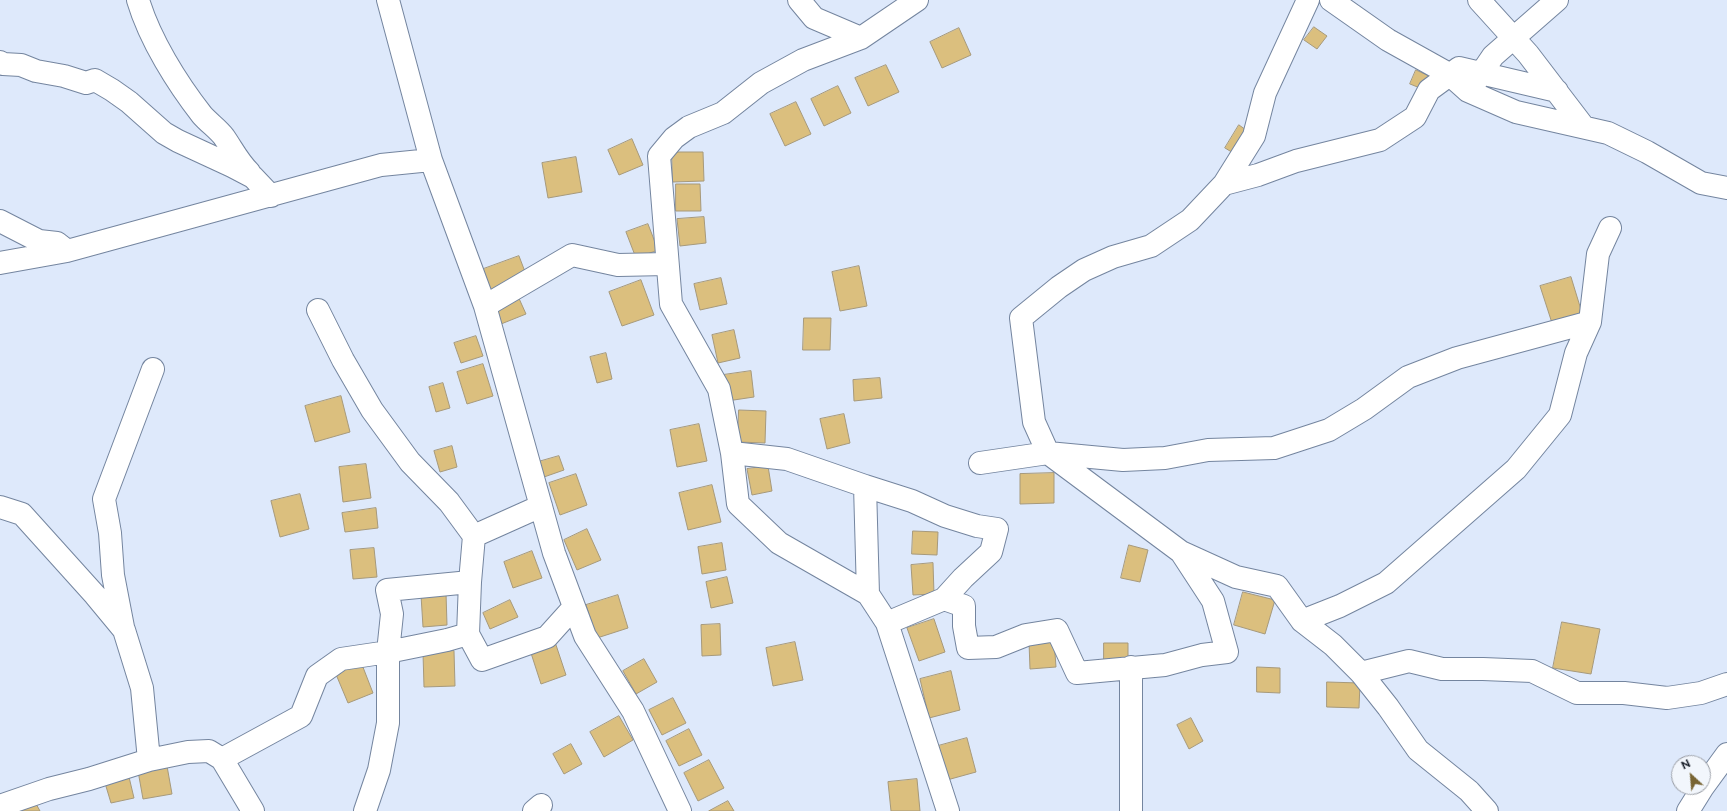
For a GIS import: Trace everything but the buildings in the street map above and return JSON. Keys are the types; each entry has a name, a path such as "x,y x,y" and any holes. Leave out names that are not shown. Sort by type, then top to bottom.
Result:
{"street":[{"path":"138,0 146,23 156,44 177,80 202,116 223,137 238,160 271,196"},
{"path":"388,0 431,160 485,306 554,553 586,636 633,711 680,811"},
{"path":"799,0 814,18 861,38"},
{"path":"917,0 861,38 803,60 761,83 723,113 689,127 674,138 659,156 671,304 719,389 732,454 738,504 779,543 868,594 887,623 948,811"},
{"path":"1308,0 1265,93 1254,136 1224,184 1190,220 1151,246 1113,257 1084,270 1059,287 1021,318 1034,422 1048,453 1181,552 1236,577 1278,586 1302,621 1333,645 1361,673 1388,707 1418,750 1469,791 1487,811"},
{"path":"1331,0 1388,40 1449,74 1468,92 1516,112 1583,126 1608,133 1647,152 1701,183 1727,188"},
{"path":"1479,0 1528,54 1583,126"},
{"path":"1468,92 1493,56 1557,0"},
{"path":"0,62 4,64 21,65 36,71 64,76 86,83 95,80 128,102 164,133 253,177 271,196"},
{"path":"1224,184 1258,175 1296,161 1380,140 1415,117 1429,90 1459,68 1557,91"},
{"path":"0,263 67,251 382,165 431,160"},
{"path":"0,221 39,241 57,243 67,251"},
{"path":"1302,621 1340,606 1386,583 1516,469 1560,414 1576,353 1590,322 1598,254 1610,228"},
{"path":"485,306 572,255 618,265 667,264"},
{"path":"318,310 343,360 372,410 410,462 449,502 474,536 468,634 482,660 547,637 574,606"},
{"path":"980,463 1048,453 1123,460 1165,458 1208,450 1274,448 1329,430 1364,409 1408,377 1457,358 1590,322"},
{"path":"149,760 142,688 124,630 113,574 110,533 104,499 153,369"},
{"path":"732,454 787,459 912,502 945,516 977,526 997,529 991,552 963,578 944,599 887,623"},
{"path":"865,486 868,594"},
{"path":"474,536 541,506"},
{"path":"0,507 22,514 95,595 124,630"},
{"path":"944,599 964,606 964,626 968,648 996,647 1026,635 1057,630 1077,673 1165,665 1202,655 1228,652 1213,601 1181,552"},
{"path":"366,811 379,770 388,723 388,652 392,614 387,590 470,582"},
{"path":"222,759 260,740 301,716 318,676 341,659 388,652 447,640 468,634"},
{"path":"1361,673 1409,661 1442,669 1532,671 1577,693 1624,693 1667,698 1701,693 1727,684"},
{"path":"1131,667 1131,811"},
{"path":"0,806 49,789 89,779 149,760 188,752 209,751 222,759 253,811"},
{"path":"1711,776 1727,754"},
{"path":"1688,811 1698,795"}]}
